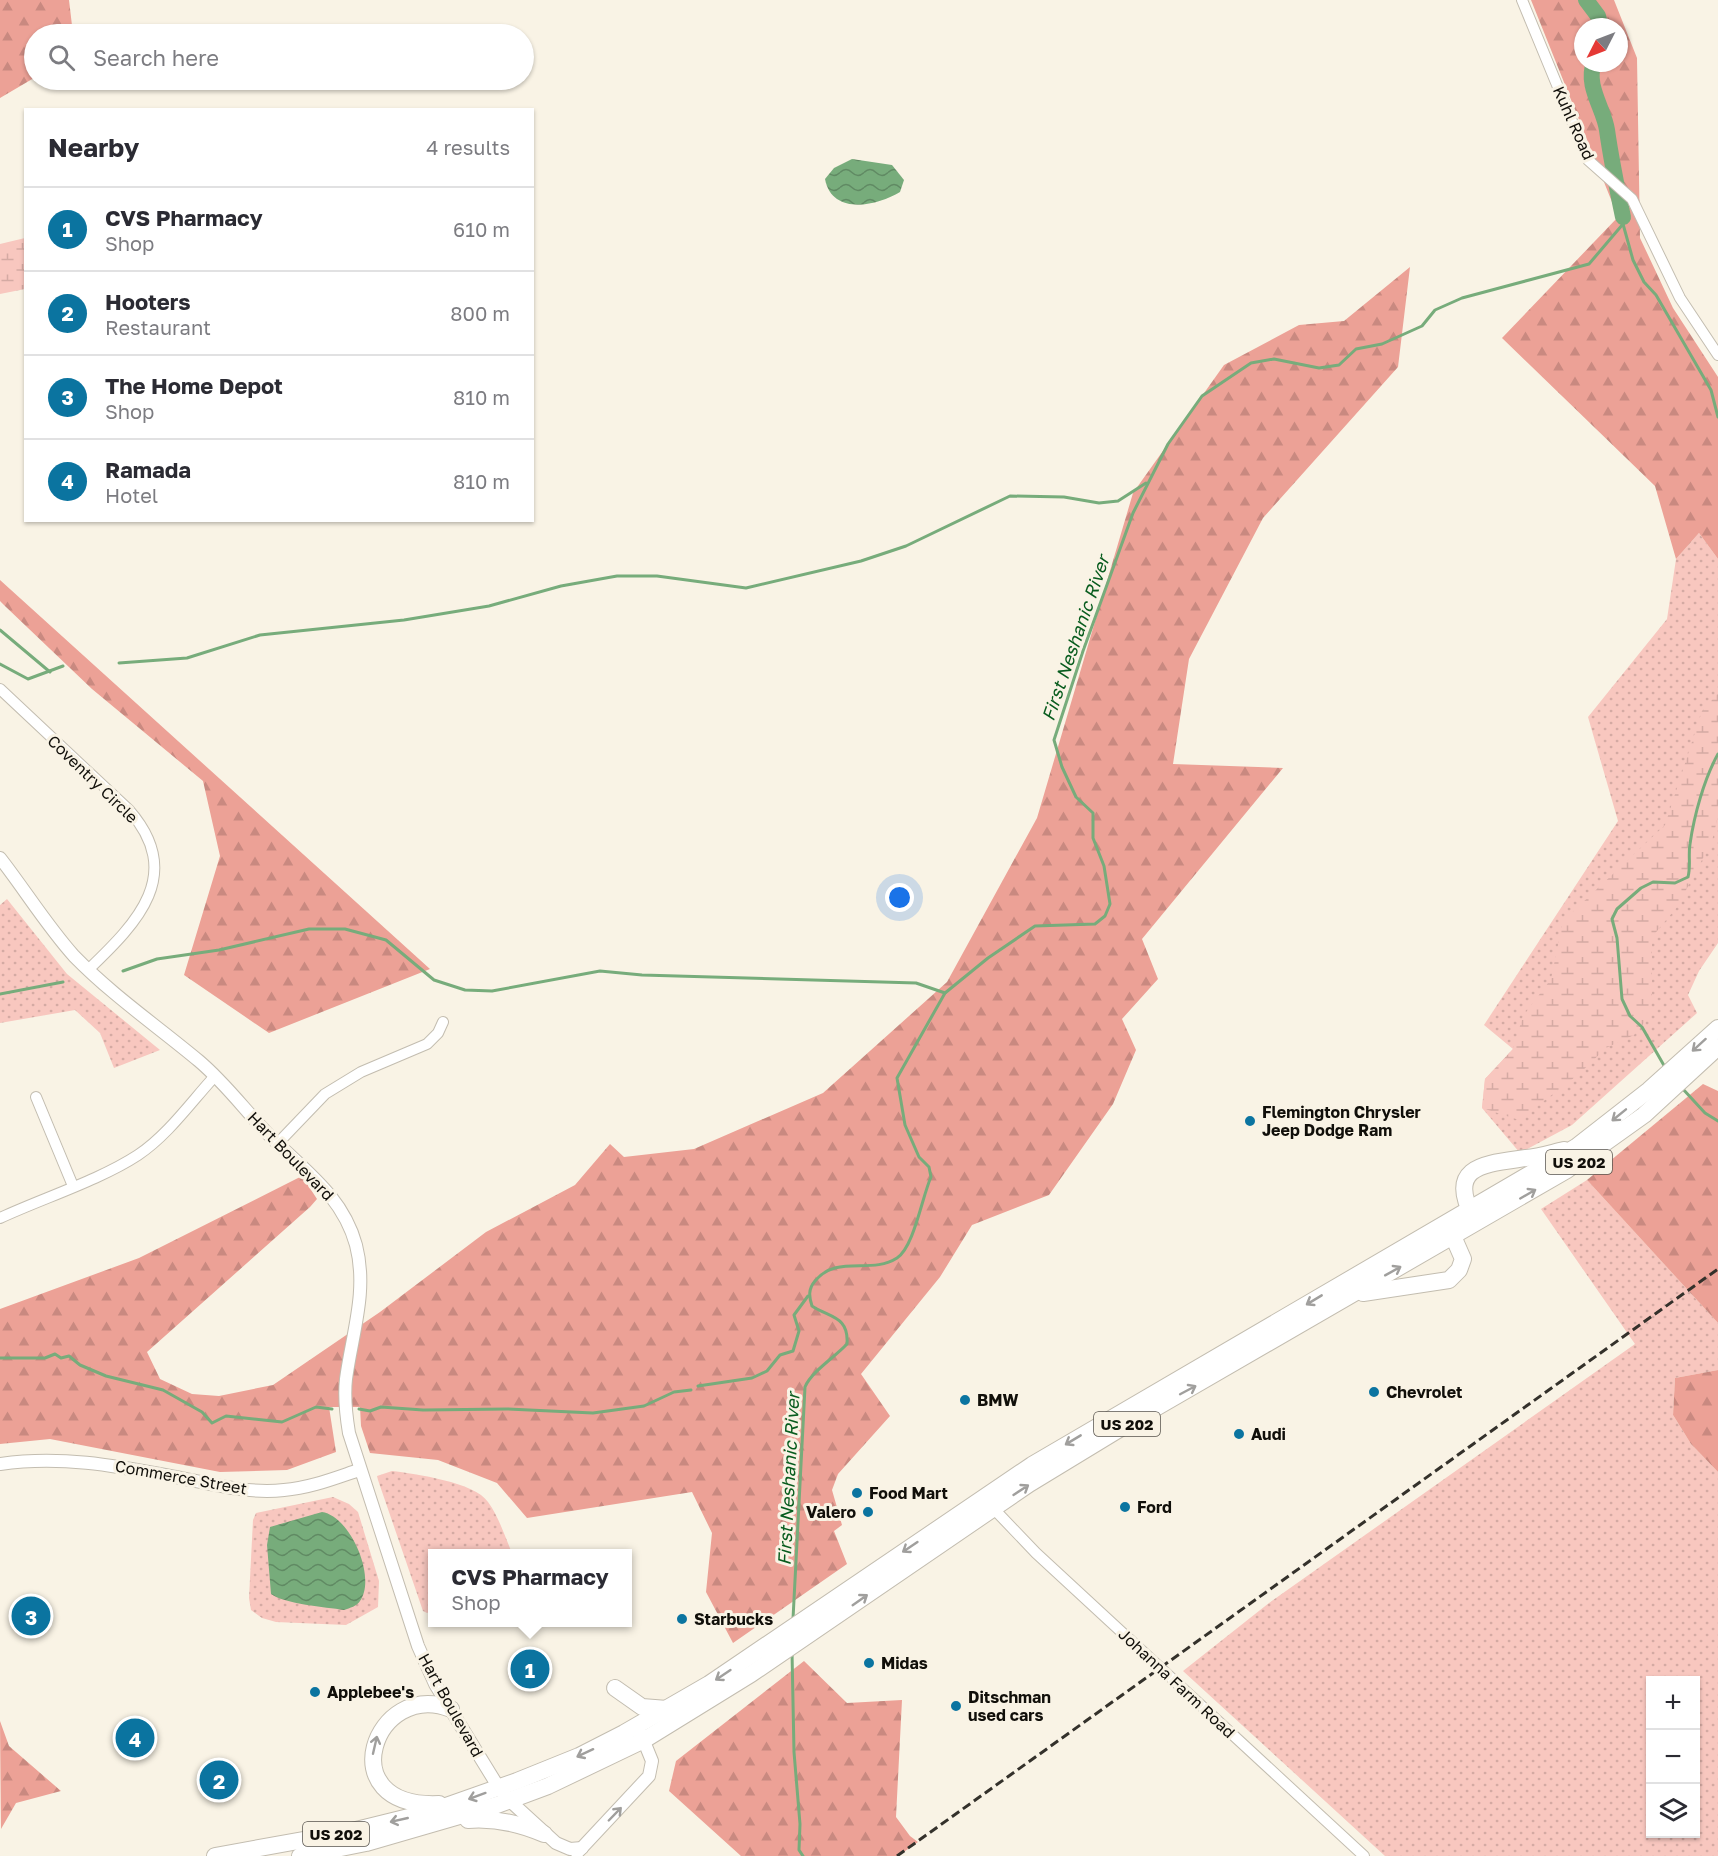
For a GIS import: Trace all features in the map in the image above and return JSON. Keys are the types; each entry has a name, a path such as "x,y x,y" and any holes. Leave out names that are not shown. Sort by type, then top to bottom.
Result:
{"highway":[{"name":"US 202","path":"809,1625 1032,1465 1473,1217 1593,1153 1684,1068 1718,1028"},
{"name":"US 202","path":"1684,1068 1718,1047"},
{"name":"US 202","path":"1473,1217 1668,1083"},
{"path":"1473,1217 1463,1193 1464,1181 1475,1167 1485,1163 1531,1158 1576,1147"},
{"name":"US 202","path":"215,1856 348,1832 455,1803 557,1782 641,1733 1126,1425 1353,1294 1451,1230"},
{"path":"1353,1294 1449,1280 1459,1270 1463,1261 1462,1253 1451,1230"},
{"name":"US 202","path":"641,1733 668,1709 773,1649"},
{"path":"615,1688 642,1707 668,1709"},
{"path":"451,1710 429,1703 414,1706 394,1717 377,1736 373,1757 381,1786 394,1797 423,1805 455,1803"},
{"name":"US 202","path":"300,1856 366,1843 446,1822 505,1794"},
{"path":"446,1822 486,1819 521,1824 550,1838"}],"street":[{"name":"Kuhl Road","path":"1521,0 1581,148 1595,169 1625,192 1638,210 1680,298 1718,355"},
{"name":"Coventry Circle","path":"0,690 129,810 140,823 152,849 155,874 148,901 123,935 89,969"},
{"name":"Hart Boulevard","path":"0,858 68,949 215,1076 278,1143 322,1184 337,1203 349,1224 356,1246 361,1294 345,1398 349,1433 359,1470 424,1664 505,1794 550,1838"},
{"path":"278,1143 325,1094 361,1072 427,1044 438,1033 443,1022"},
{"path":"0,1218 139,1155 161,1135 215,1076"},
{"path":"36,1097 73,1186"},
{"name":"Commerce Street","path":"0,1464 53,1459 88,1462 265,1491 299,1488 359,1470"},
{"name":"Johanna Farm Road","path":"993,1508 1036,1553 1364,1856"},
{"path":"550,1838 578,1852 649,1776 652,1761 641,1733"},
{"path":"550,1838 560,1856"}],"green space":[{"path":"0,0 69,0 72,24 24,24 24,84 0,98"},
{"path":"1531,0 1614,0 1621,18 1574,18 1574,72 1628,72 1628,35 1637,58 1640,238 1673,308 1718,377 1718,559 1699,533 1676,559 1655,486 1502,338 1618,217"},
{"path":"24,238 24,289 0,294 0,244"},
{"path":"1410,267 1398,367 1263,518 1189,659 1173,764 1283,768 1142,939 1158,979 1122,1019 1136,1050 1113,1104 1049,1195 972,1225 940,1277 861,1374 890,1416 838,1474 832,1490 842,1525 834,1531 847,1564 733,1643 706,1592 712,1533 692,1492 527,1518 497,1483 438,1460 370,1453 361,1426 360,1407 329,1407 336,1452 287,1470 220,1472 50,1439 0,1444 0,1309 139,1258 302,1176 317,1199 310,1207 147,1352 160,1379 192,1394 219,1396 273,1385 380,1312 486,1232 575,1185 610,1144 624,1157 694,1149 823,1093 947,982 1037,818 1133,493 1224,365 1299,325 1344,321"},
{"path":"1699,533 1718,559 1718,943 1699,971 1688,995 1697,1013 1572,1125 1520,1153 1482,1108 1485,1079 1513,1049 1484,1025 1618,821 1588,717 1667,619 1676,559"},
{"path":"0,580 430,969 269,1033 184,975 220,856 203,781 92,689 6,607 0,601"},
{"path":"1718,693 1718,816 1712,841 1677,907 1652,937 1652,996 1649,1017 1634,1035 1606,1048 1579,1074 1519,1120 1482,1108 1485,1079 1513,1049 1523,1016 1551,979 1563,921 1665,825 1702,711"},
{"path":"7,899 67,974 160,1050 114,1068 100,1033 75,1010 0,1023 0,905"},
{"path":"1703,1084 1718,1091 1718,1323 1587,1180"},
{"path":"1587,1180 1718,1323 1718,1370 1675,1378 1673,1415 1691,1444 1718,1472 1718,1856 1385,1856 1183,1671 1269,1603 1635,1344 1541,1209"},
{"path":"1718,1370 1718,1472 1691,1444 1673,1415 1675,1378"},
{"path":"392,1471 415,1474 471,1489 488,1502 502,1527 510,1549 428,1549 428,1613 423,1611 377,1476"},
{"path":"333,1497 349,1504 358,1512 379,1581 378,1607 346,1625 276,1622 262,1618 251,1610 249,1598 253,1520 256,1513"},
{"path":"804,1661 847,1703 902,1700 896,1817 910,1836 918,1842 898,1856 741,1856 669,1791 676,1761"},
{"path":"0,1721 9,1746 61,1791 16,1803 1,1829"}],"water":[{"path":"852,159 892,165 904,180 900,192 868,204 856,205 836,199 829,191 825,179 834,168"},
{"path":"322,1512 342,1524 358,1549 363,1563 364,1590 359,1603 344,1610 295,1603 271,1594 267,1545 270,1527"}],"waterway":[{"path":"1586,0 1599,18"},
{"path":"1592,72 1593,88 1605,122 1623,217"},
{"name":"First Neshanic River","path":"793,1619 805,1387 818,1370 847,1344 847,1335 842,1323 812,1306 810,1290 815,1281 833,1268 876,1265 897,1258 903,1252 913,1233 931,1177 929,1167 919,1157 905,1125 897,1078 945,993 988,958 1035,926 1095,924 1105,916 1110,904 1104,866 1093,838 1093,813 1076,797 1062,767 1054,740 1083,651 1133,513 1168,444 1202,396 1251,363 1274,359 1319,368 1339,365 1356,349 1382,344 1422,326 1435,310 1462,298 1589,264 1623,224 1623,217"},
{"path":"1623,224 1633,260 1644,282 1656,295 1711,390 1718,417"},
{"path":"119,663 187,658 260,635 404,620 489,606 561,586 617,576 657,576 746,588 861,561 906,546 1010,496 1064,497 1099,503 1118,501 1146,483"},
{"path":"0,630 50,672"},
{"path":"0,664 28,679 63,666"},
{"path":"1666,1069 1642,1027 1630,1016 1622,999 1617,938 1612,919 1617,909 1641,888 1653,882 1675,883 1688,877 1690,844 1697,810 1708,775 1718,754"},
{"path":"123,971 157,959 219,950 309,929 345,929 386,940 434,980 465,990 492,991 600,971 642,975 916,983 945,993"},
{"path":"0,994 63,982"},
{"path":"1682,1088 1705,1113 1718,1121"},
{"path":"698,1386 752,1378 767,1371 780,1355 793,1351 799,1331 794,1315 808,1296"},
{"path":"0,1358 45,1358 55,1354 61,1358 69,1356 80,1365 106,1376 163,1390 202,1412 212,1423 226,1416 282,1422 316,1407 332,1409"},
{"path":"359,1409 370,1411 381,1407 423,1410 508,1409 593,1413 644,1406 674,1392 691,1390"},
{"name":"First Neshanic River","path":"792,1652 794,1752 800,1824 799,1850 803,1856"}],"railway":[{"path":"897,1856 1718,1269"}],"place":[{"name":"Flemington Chrysler Jeep Dodge Ram","path":"1250,1121"},
{"name":"Chevrolet","path":"1374,1392"},
{"name":"BMW","path":"965,1400"},
{"name":"Audi","path":"1239,1434"},
{"name":"Food Mart","path":"857,1493"},
{"name":"Ford","path":"1125,1507"},
{"name":"Valero","path":"868,1512"},
{"name":"The Home Depot","path":"31,1616"},
{"name":"Starbucks","path":"682,1619"},
{"name":"Midas","path":"869,1663"},
{"name":"CVS Pharmacy","path":"530,1669"},
{"name":"Applebee's","path":"315,1692"},
{"name":"Ditschman used cars","path":"956,1706"},
{"name":"Ramada","path":"135,1738"},
{"name":"Hooters","path":"219,1780"}]}
